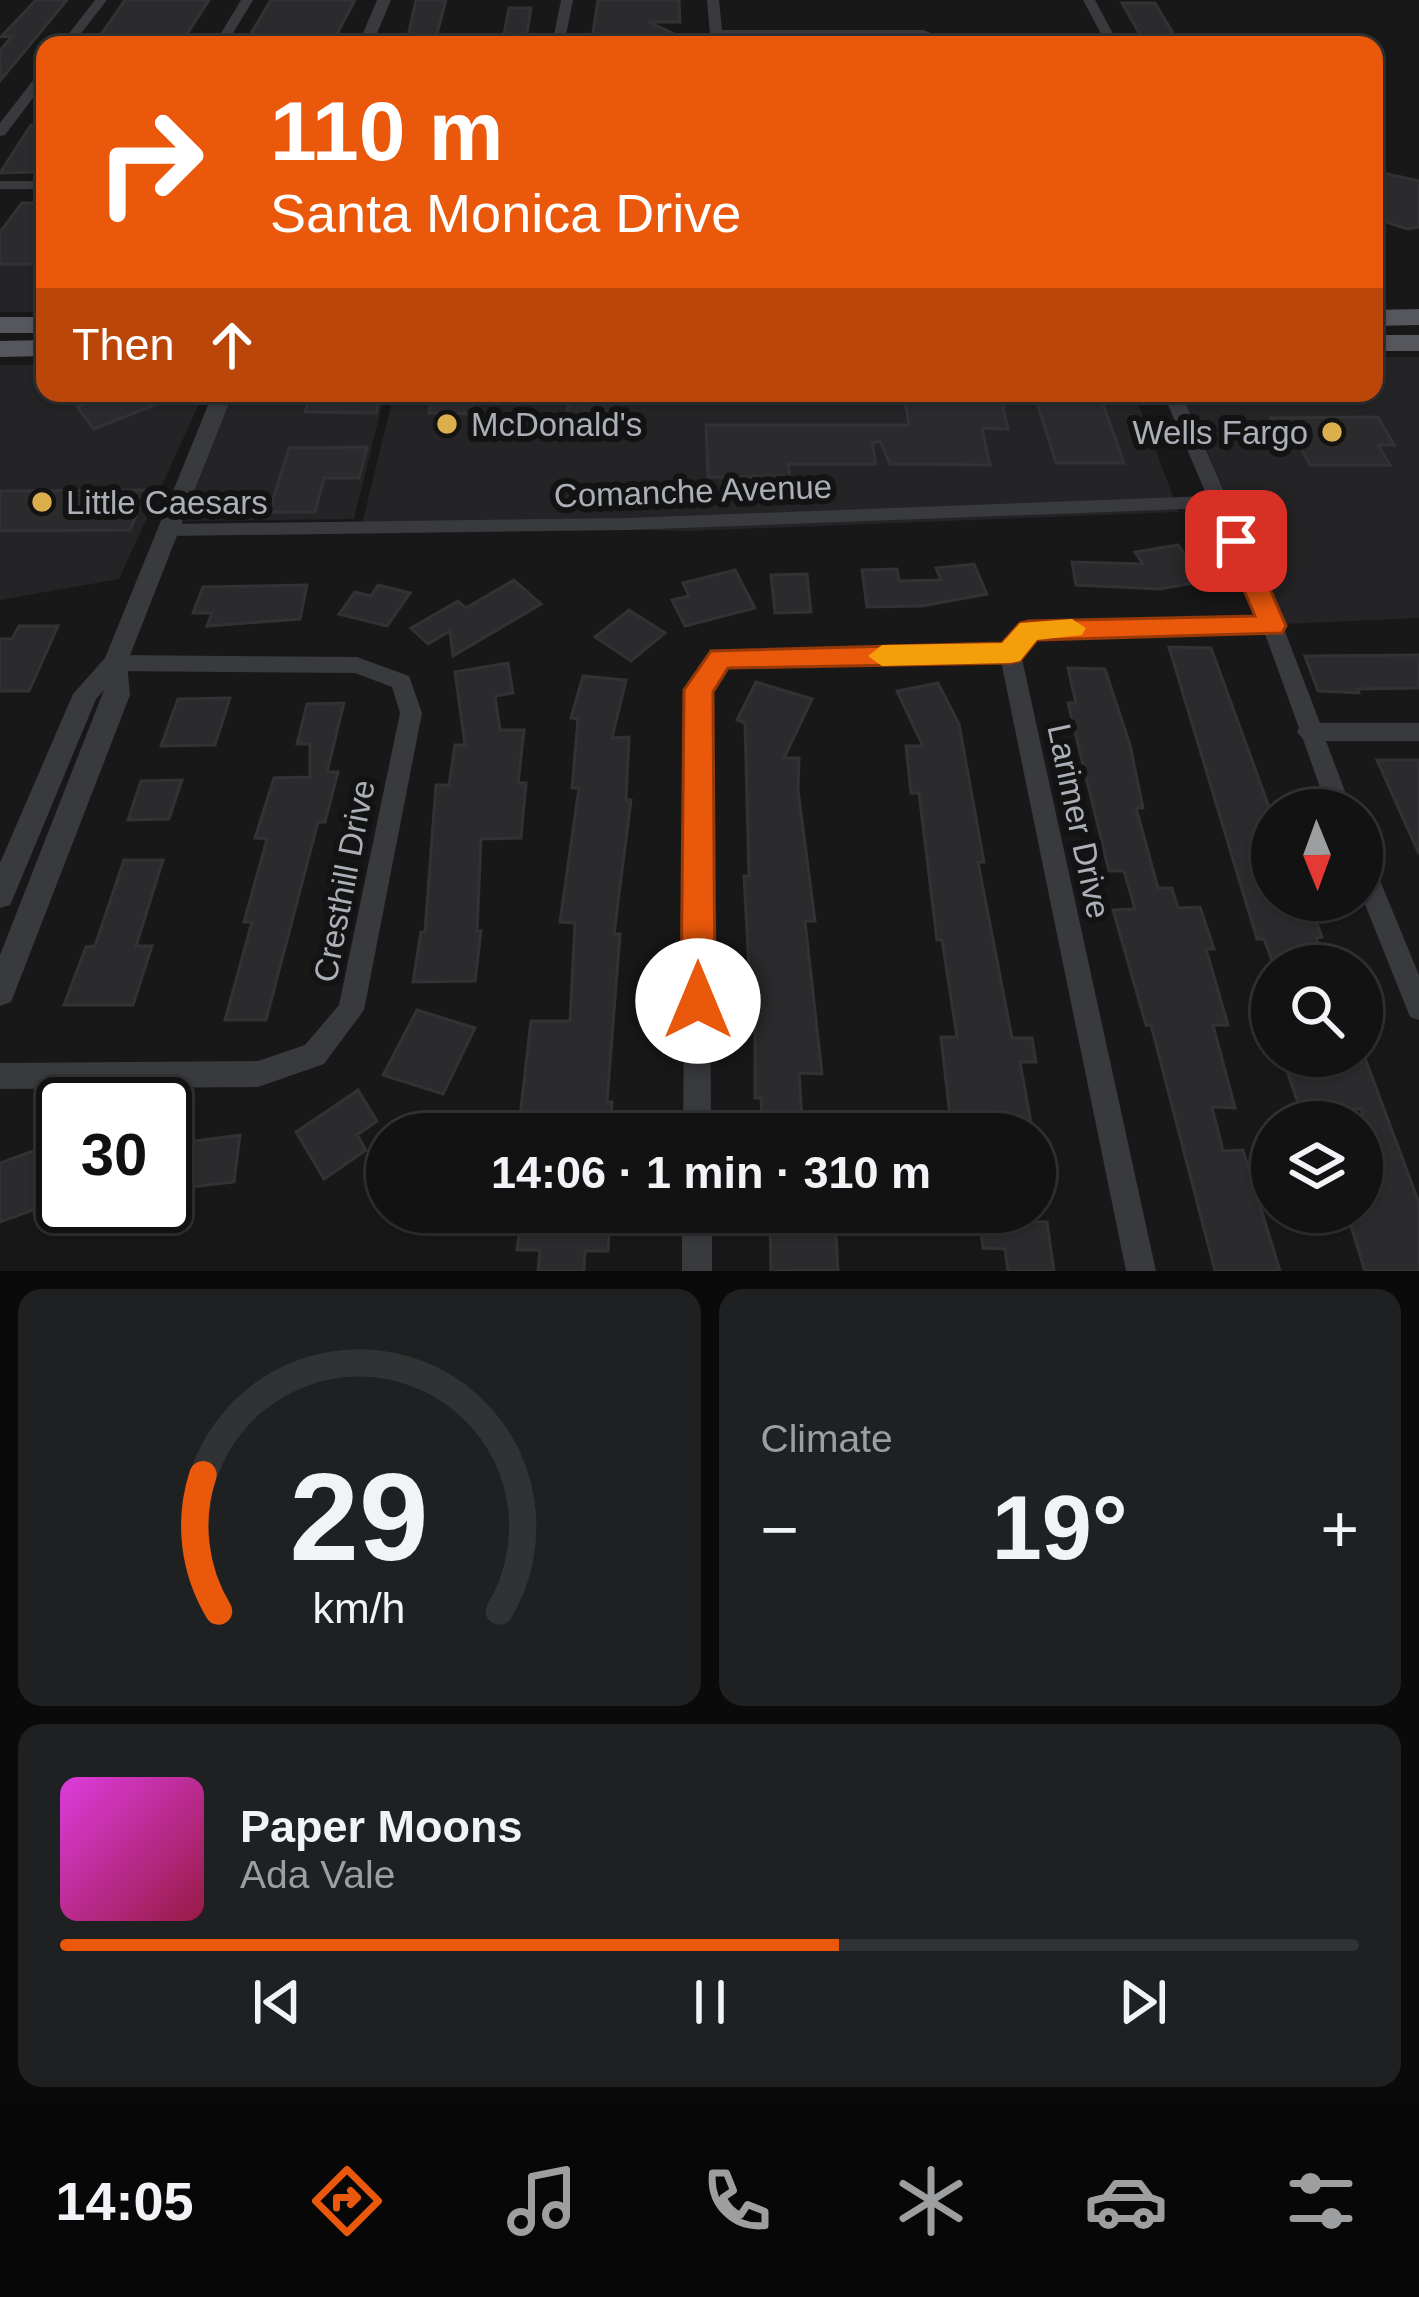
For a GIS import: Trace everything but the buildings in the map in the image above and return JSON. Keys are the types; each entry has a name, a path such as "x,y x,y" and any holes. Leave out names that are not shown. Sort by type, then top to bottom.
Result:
{"main road":[{"path":"1383,318 1419,317"},
{"path":"0,325 36,325"},
{"path":"1383,343 1419,343"},
{"path":"0,349 36,348"}],"street":[{"path":"73,36 101,0"},
{"path":"225,36 247,0"},
{"path":"369,36 384,0"},
{"path":"560,36 567,0"},
{"path":"713,0 716,34 929,36"},
{"path":"1089,0 1108,36"},
{"path":"0,132 36,85"},
{"path":"0,184 36,185"},
{"path":"0,896 86,694 115,663 220,402"},
{"path":"1176,402 1273,626 1331,789"},
{"name":"Comanche Avenue","path":"170,530 628,524 1219,502"},
{"path":"698,1113 698,690 721,658 1010,653 1029,630 1273,626"},
{"name":"Larimer Drive","path":"1010,653 1141,1271"},
{"path":"0,992 117,694 115,663"},
{"name":"Cresthill Drive","path":"0,1076 258,1074 314,1055 352,1010 411,713 401,682 358,665 115,663"},
{"path":"1308,732 1419,732"},
{"path":"1383,918 1419,1008"},
{"path":"697,1233 697,1271"}],"shaded area":[{"path":"0,235 36,235 36,312 0,312"},
{"path":"1383,357 1419,357 1419,618 1284,624 1185,402 1383,402"},
{"path":"0,365 36,365 36,402 200,402 119,579 0,600"},
{"path":"229,402 383,402 354,519 184,521"},
{"path":"392,402 1137,402 1179,512 690,531 362,524"}],"slow traffic":[{"path":"882,656 1010,653 1029,630 1072,628"}],"place":[{"name":"McDonald's","path":"447,424"},
{"name":"Wells Fargo","path":"1332,432"},
{"name":"Little Caesars","path":"42,502"}],"route":[{"path":"698,1001 698,690 721,658 1010,653 1029,630 1273,626 1236,541"}]}
